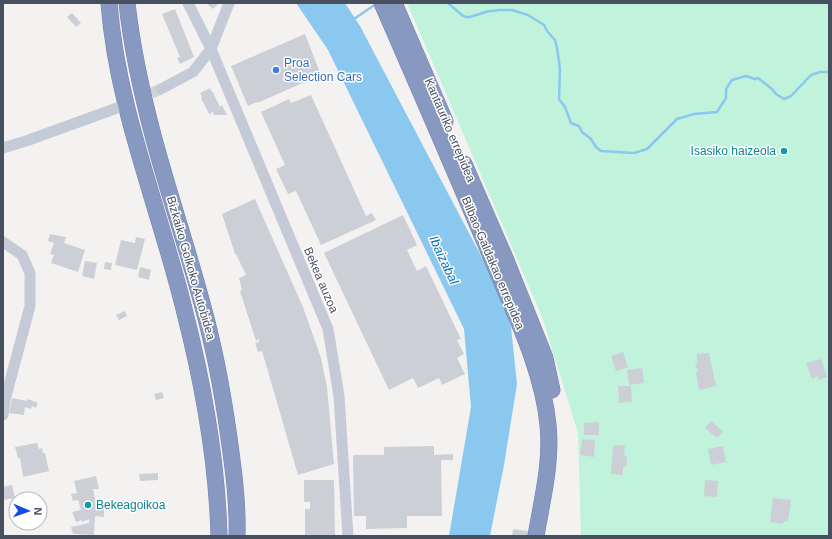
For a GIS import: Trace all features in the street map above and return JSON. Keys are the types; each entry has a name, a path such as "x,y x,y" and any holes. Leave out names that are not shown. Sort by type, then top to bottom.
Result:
{"highway":[{"name":"Bizkaiko Golkoko Autobidea","path":"109,3 121,80 135,139 184,308 204,400 215,472 218,536"},
{"name":"Bizkaiko Golkoko Autobidea","path":"127,3 132,42 143,96 154,140 204,307 222,392 234,469 239,536"},
{"name":"Bilbao-Galdakao errepidea","path":"382,3 458,177 520,326 538,376 548,425 548,459 536,536"},
{"name":"Kantauriko errepidea","path":"394,3 501,250 545,358 556,408 558,442 552,501 546,536"}],"street":[{"name":"Bekea auzoa","path":"188,3 211,49 328,329 339,396 348,536"},
{"path":"161,89 193,72 211,49 229,3"},
{"path":"3,148 117,108"},
{"path":"3,242 22,255 30,273 30,306 5,400 3,415"}],"green space":[{"path":"407,3 829,3 829,536 581,536 578,433 542,317"}],"water":[{"name":"Ibaizabal","path":"296,3 345,3 360,26 500,292 511,327 517,384 504,465 490,536 449,536 471,407 464,329 328,50"}],"building":[{"path":"206,3 219,3 213,9"},
{"path":"175,9 194,57 180,64 177,58 180,57 162,14"},
{"path":"72,13 81,23 76,27 67,17"},
{"name":"Proa Selection Cars","path":"305,34 321,75 248,106 231,66"},
{"path":"210,88 220,107 222,105 227,115 214,115 213,112 209,114 200,93"},
{"path":"311,95 366,216 372,213 376,220 321,245 296,191 288,194 276,169 285,165 261,112 289,99 291,103"},
{"path":"255,199 303,307 321,358 327,387 334,464 298,475 262,351 258,352 255,343 259,342 259,339 256,341 240,291 242,290 239,278 246,275 235,254 222,214"},
{"path":"403,215 417,245 407,250 417,271 426,266 461,339 457,340 464,354 457,358 465,374 442,385 439,378 418,388 413,378 389,390 324,253"},
{"path":"50,234 66,237 64,243 85,250 78,272 51,263 54,255 50,254 54,243 48,241"},
{"path":"136,237 145,239 137,270 115,265 121,240 135,243"},
{"path":"85,261 97,263 94,279 82,276"},
{"path":"105,262 112,263 111,270 104,269"},
{"path":"140,267 151,270 149,280 138,277"},
{"path":"125,311 127,316 119,320 116,315"},
{"path":"623,352 628,367 616,371 611,356"},
{"path":"709,353 716,386 699,390 696,372 698,371 695,364 697,363 697,354"},
{"path":"821,359 827,377 819,380 818,376 812,379 806,363"},
{"path":"642,368 644,383 629,385 627,370"},
{"path":"618,386 631,386 632,402 619,403"},
{"path":"162,392 164,398 156,400 154,394"},
{"path":"12,398 27,401 28,399 38,403 36,408 32,406 31,409 25,407 24,415 9,413"},
{"path":"711,421 723,431 717,438 705,428"},
{"path":"599,422 599,435 584,435 584,423"},
{"path":"582,439 595,440 594,457 580,455"},
{"path":"37,443 39,449 42,448 43,453 45,453 49,471 23,477 20,458 18,458 15,447"},
{"path":"613,445 625,446 624,455 627,456 626,467 623,467 623,475 611,474"},
{"path":"434,446 434,455 453,454 453,460 441,460 442,516 407,516 407,528 366,529 366,516 354,516 353,455 384,455 384,447"},
{"path":"723,446 726,462 711,465 708,449"},
{"path":"158,473 158,480 140,481 139,474"},
{"name":"Bekeagoikoa","path":"96,476 99,489 93,489 97,509 104,509 104,517 95,516 94,535 73,534 71,527 89,523 89,519 82,522 82,520 76,522 72,512 81,510 78,500 73,501 71,494 77,493 74,481"},
{"path":"304,480 334,480 335,536 305,536 305,509 310,509 310,502 304,502"},
{"path":"705,480 718,481 717,497 704,496"},
{"path":"12,485 13,491 8,491 8,499 4,500 3,487"},
{"path":"773,498 791,500 788,522 784,521 783,524 770,522"},
{"path":"513,529 528,531 528,536 512,536"}],"waterway":[{"path":"448,3 463,16 467,17 489,11 512,10 528,15 544,25 555,40 557,48 560,69 559,99 565,107 571,123 579,126 582,132 591,139 596,147 601,151 634,153 647,149 677,119 694,114 717,112 726,98 726,89 732,80 746,76 755,79 758,78 784,99 791,96 811,75 820,72 829,72"},
{"path":"354,19 373,6"}],"tunnel":[{"path":"121,106 161,89"}],"place":[{"name":"Proa Selection Cars","path":"276,70"},
{"name":"Isasiko haizeola","path":"784,151"},
{"name":"Bekeagoikoa","path":"88,505"}]}
